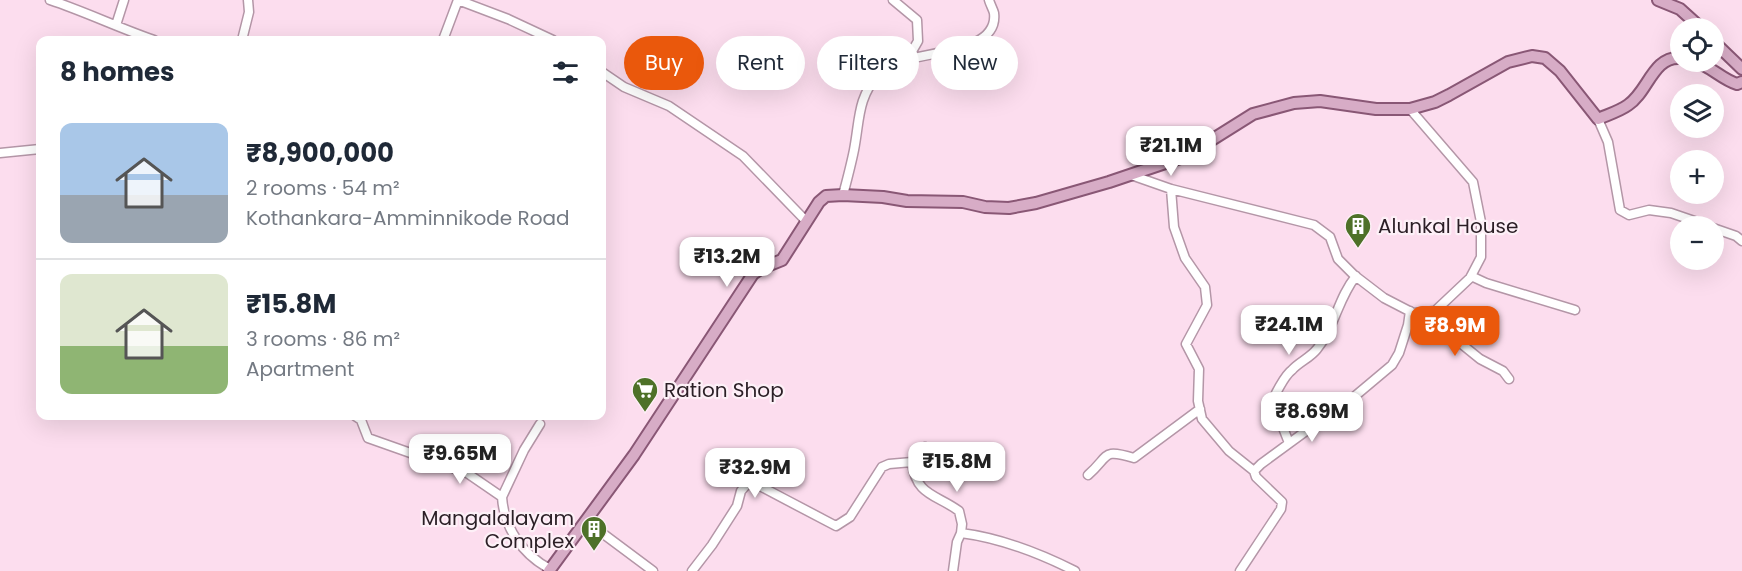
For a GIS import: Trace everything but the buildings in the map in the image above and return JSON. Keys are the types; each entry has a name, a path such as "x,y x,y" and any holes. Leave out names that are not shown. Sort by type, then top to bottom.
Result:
{"main road":[{"path":"1658,0 1680,9 1690,18"},
{"path":"1724,52 1742,69"},
{"path":"549,570 634,455 753,274 782,260 819,202 826,196 963,202 985,207 1009,208 1036,203 1186,156 1253,114 1294,103 1331,101 1376,110 1410,109 1442,98 1508,62 1532,56 1545,58 1560,71 1598,119 1628,106 1663,62 1670,58"},
{"path":"1716,72 1731,82 1737,84 1742,82"}],"street":[{"path":"50,0 142,36"},
{"path":"116,25 124,0"},
{"path":"243,36 249,12 248,0"},
{"path":"444,36 458,0 544,36"},
{"path":"893,0 917,20 918,36"},
{"path":"919,57 963,47 979,40 990,30 994,14 989,0"},
{"path":"606,75 624,87 669,106 743,156 807,222"},
{"path":"843,195 854,149 858,116 863,98 868,90"},
{"path":"1131,175 1170,189 1314,225 1330,237 1338,259 1384,298 1413,313 1435,311 1471,276 1481,257 1481,222 1473,182 1410,109"},
{"path":"1598,119 1608,142 1620,210 1629,215 1649,210 1680,216"},
{"path":"0,153 36,149"},
{"path":"1170,189 1174,228 1185,258 1205,287 1207,305 1186,344 1199,369 1198,401 1202,419 1223,444 1254,471 1256,477 1282,502 1281,509 1240,571"},
{"path":"1724,232 1742,241"},
{"path":"1289,443 1280,420 1271,406 1273,399 1290,370 1316,351 1326,337 1335,320 1346,288 1356,276"},
{"path":"1471,276 1486,283 1575,310"},
{"path":"1254,471 1289,443 1336,412 1392,365 1399,353 1410,311"},
{"path":"1422,312 1463,347 1503,371 1509,379"},
{"path":"1088,475 1106,454 1115,453 1134,458 1200,409"},
{"path":"361,420 368,438 467,473 502,497"},
{"path":"540,424 524,450 502,497 503,511 519,543 534,561 549,570"},
{"path":"435,442 435,462"},
{"path":"692,571 737,506 741,491 748,483 836,526 849,517 882,467 889,464 912,462 925,447"},
{"path":"912,462 913,476 920,487 959,511 962,524 953,571"},
{"path":"586,521 653,571"},
{"path":"961,533 996,539 1050,558 1075,571"}],"place":[{"name":"Alunkal House","path":"1358,249"},
{"name":"Ration Shop","path":"645,413"},
{"name":"Mangalalayam Complex","path":"594,552"}]}
